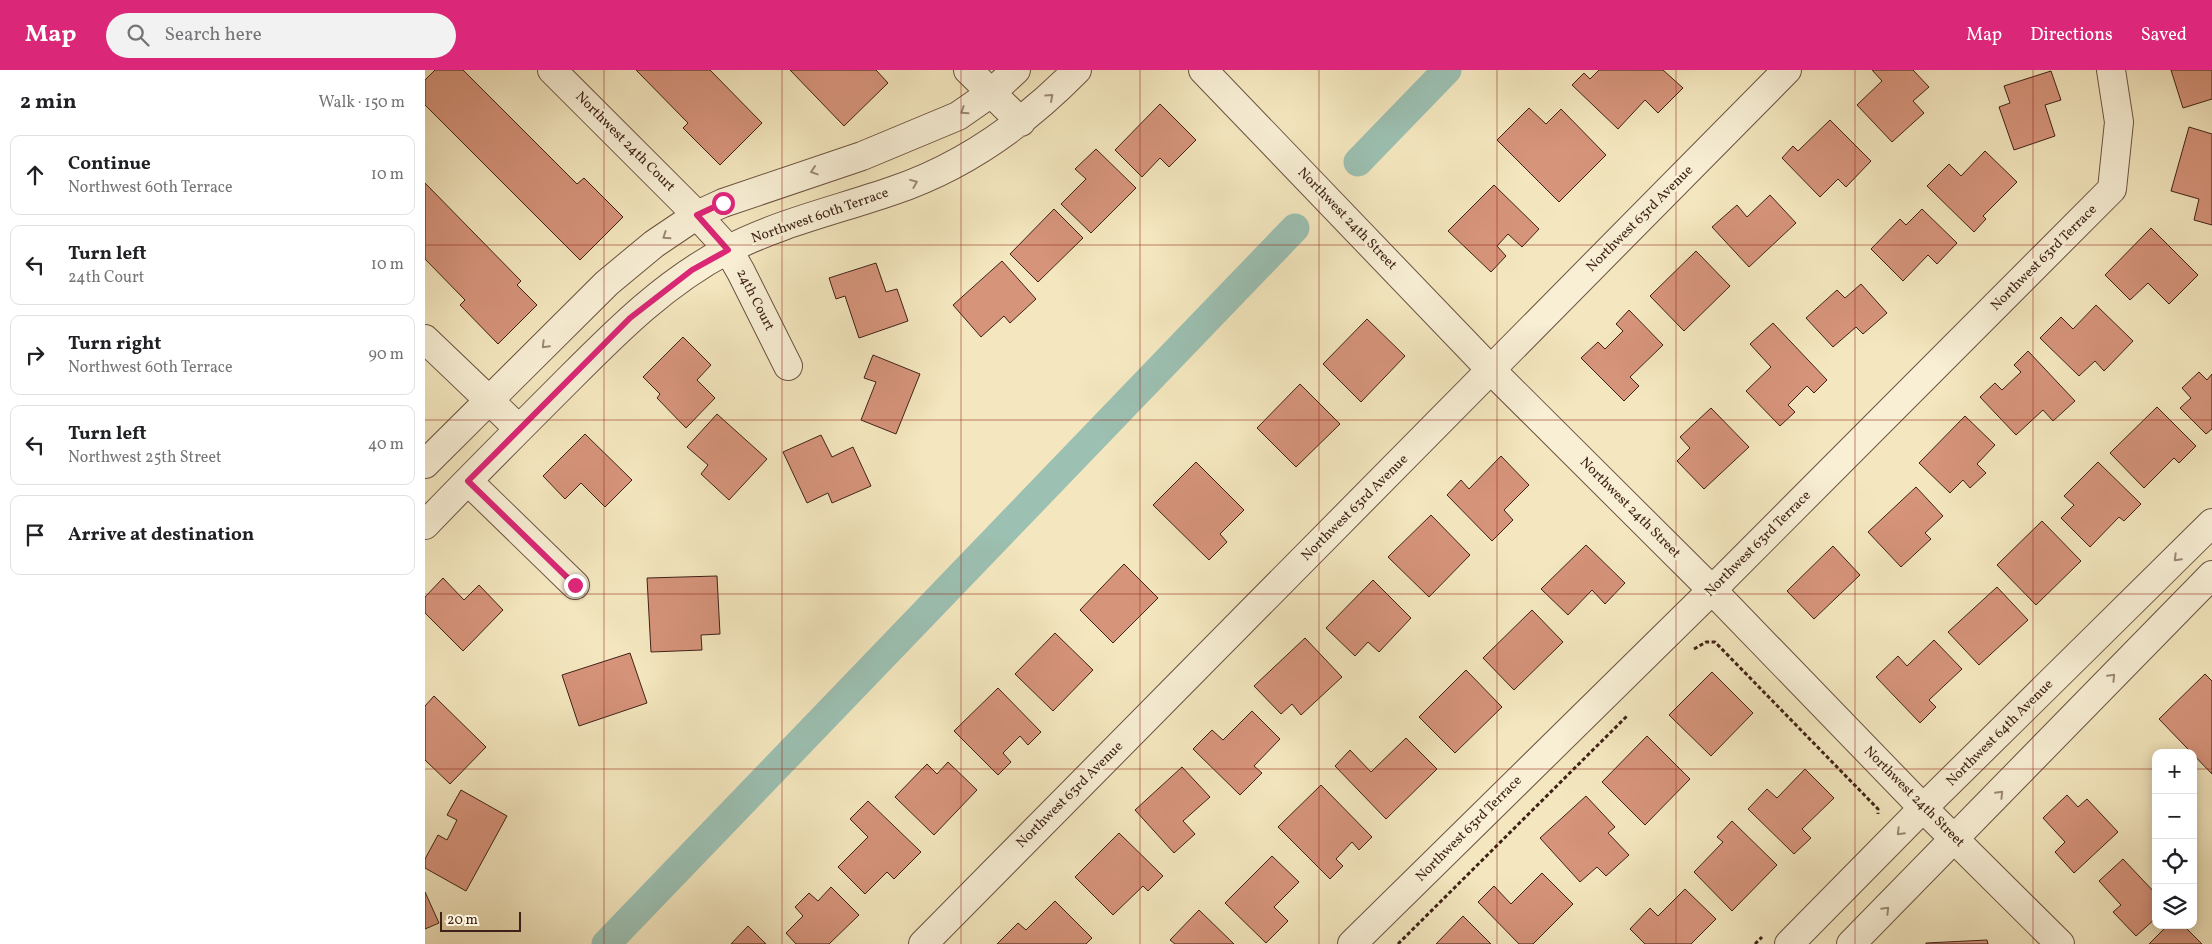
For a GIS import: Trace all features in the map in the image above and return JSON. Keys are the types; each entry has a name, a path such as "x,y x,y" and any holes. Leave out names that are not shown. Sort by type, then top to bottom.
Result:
{"street":[{"name":"Northwest 24th Court","path":"552,70 697,215"},
{"path":"968,70 1021,122"},
{"path":"425,464 607,283 654,244 697,215 765,187 862,156 957,116 991,93 1016,70"},
{"name":"Northwest 60th Terrace","path":"425,525 630,318 692,270 728,250 798,220 893,191 939,172 986,147 1021,122 1054,94 1077,70"},
{"name":"Northwest 24th Street","path":"1203,70 1491,370 1712,590 1923,808 2060,944"},
{"name":"Northwest 63rd Avenue","path":"923,944 1787,70"},
{"name":"Northwest 63rd Terrace","path":"1352,944 1712,590 2112,189 2119,122 2111,70"},
{"name":"24th Court","path":"697,215 728,250 789,366"},
{"path":"425,339 519,429"},
{"path":"468,481 575,585"},
{"name":"Northwest 64th Avenue","path":"1779,937 1923,808 2212,523"},
{"path":"1851,944 1955,840 2212,575"}],"path":[{"path":"1687,655 1706,642 1715,642 1878,808 1879,818"},
{"path":"1398,944 1632,710"},
{"path":"1755,944 1779,937"}],"building":[{"path":"435,70 463,70 577,184 584,178 623,217 580,260 425,105 425,80"},
{"path":"636,70 710,70 762,123 720,165 683,128 688,123"},
{"path":"790,70 876,70 888,83 844,126"},
{"path":"1599,70 1663,70 1683,88 1658,113 1645,100 1618,129 1572,85 1584,73 1590,79"},
{"path":"1872,70 1913,70 1929,87 1913,101 1924,113 1892,142 1857,105 1882,81"},
{"path":"2171,70 2212,70 2212,99 2183,108"},
{"path":"2051,71 2061,100 2045,105 2055,136 2014,150 1999,107 2010,103 2004,86"},
{"path":"1160,104 1196,140 1169,167 1160,158 1142,177 1115,150"},
{"path":"1529,108 1546,124 1561,109 1606,155 1559,202 1497,140"},
{"path":"1830,120 1871,161 1846,187 1838,179 1820,197 1782,158 1793,146 1798,151"},
{"path":"2189,127 2212,134 2212,225 2194,220 2199,199 2171,191"},
{"path":"1096,149 1136,188 1091,233 1061,204 1086,179 1075,169"},
{"path":"1985,151 2017,182 1983,216 1986,219 1974,232 1927,186 1949,164 1961,176"},
{"path":"425,183 521,281 517,285 537,305 498,344 460,305 465,300 425,259"},
{"path":"1494,185 1539,229 1522,247 1508,234 1497,246 1506,256 1491,272 1448,231"},
{"path":"1770,195 1796,223 1749,267 1712,227 1737,205 1747,217"},
{"path":"1054,209 1083,238 1038,282 1010,254"},
{"path":"1922,209 1957,243 1937,264 1928,255 1903,281 1871,249 1900,219 1906,225"},
{"path":"2151,228 2198,275 2169,304 2148,283 2130,300 2105,275"},
{"path":"1696,251 1730,286 1684,331 1650,296"},
{"path":"1002,261 1036,299 1010,323 1004,316 981,337 953,305"},
{"path":"876,263 886,292 897,289 908,321 859,338 845,296 836,299 829,278"},
{"path":"1861,284 1887,313 1863,334 1856,327 1833,347 1806,318 1837,290 1845,298"},
{"path":"2096,305 2133,341 2104,371 2095,361 2079,376 2040,338 2061,317 2073,329"},
{"path":"1629,310 1663,345 1630,377 1639,386 1624,401 1581,358 1598,342 1605,349 1623,331 1616,324"},
{"path":"1367,319 1405,356 1361,402 1323,364"},
{"path":"1773,323 1827,380 1814,393 1807,386 1788,405 1795,412 1780,426 1746,391 1771,367 1750,344"},
{"path":"683,337 711,365 697,380 715,398 686,428 657,398 660,394 643,377"},
{"path":"2028,351 2075,401 2053,421 2043,410 2016,435 1980,397 1995,383 2002,390 2021,372 2014,365"},
{"path":"873,355 920,374 896,434 861,420 876,382 864,378"},
{"path":"2199,372 2207,380 2212,374 2212,429 2206,434 2180,408 2191,398 2182,388"},
{"path":"1300,384 1340,424 1296,467 1257,428"},
{"path":"2157,407 2196,446 2179,463 2174,458 2144,488 2110,453"},
{"path":"1711,408 1749,447 1704,489 1677,461 1690,448 1680,437"},
{"path":"717,414 767,459 729,500 701,474 708,465 687,447"},
{"path":"1965,416 1995,445 1977,464 1986,473 1970,488 1963,480 1950,493 1919,463"},
{"path":"585,434 632,480 605,507 581,483 565,499 543,476"},
{"path":"821,435 832,457 853,447 871,486 832,503 828,493 807,503 783,452"},
{"path":"1501,456 1529,485 1504,510 1513,520 1492,541 1447,495 1461,480 1469,489"},
{"path":"1196,462 1244,510 1220,534 1227,542 1209,560 1153,505"},
{"path":"2098,462 2141,504 2124,521 2119,517 2090,547 2061,518 2074,505 2064,496"},
{"path":"1916,487 1943,516 1925,533 1931,539 1901,567 1868,532"},
{"path":"1431,515 1470,555 1429,597 1388,557"},
{"path":"2042,521 2081,561 2036,605 1997,565"},
{"path":"1586,545 1625,583 1605,604 1592,590 1568,615 1541,589"},
{"path":"1833,546 1860,575 1814,619 1787,591"},
{"path":"1124,564 1158,598 1113,643 1080,610"},
{"path":"717,576 720,634 701,635 702,650 651,652 647,578"},
{"path":"443,578 464,600 479,585 503,610 463,651 425,613 425,597"},
{"path":"1373,580 1411,618 1379,652 1368,642 1355,656 1326,628"},
{"path":"1997,587 2028,620 1979,665 1948,632"},
{"path":"1532,610 1563,642 1514,690 1483,658"},
{"path":"1055,633 1093,670 1053,711 1015,674"},
{"path":"1305,638 1342,677 1301,715 1292,704 1281,714 1254,686"},
{"path":"1934,640 1962,669 1929,700 1936,707 1920,723 1876,677 1898,656 1907,666"},
{"path":"630,653 647,703 579,726 562,675"},
{"path":"1466,670 1502,707 1455,753 1419,717"},
{"path":"1712,672 1753,713 1711,756 1669,715"},
{"path":"2205,674 2212,681 2212,774 2197,758 2197,749 2188,749 2159,719"},
{"path":"998,688 1041,732 1028,745 1020,736 1003,753 1011,762 998,775 954,731"},
{"path":"434,696 486,747 450,784 425,760 425,706"},
{"path":"1252,711 1280,739 1254,766 1262,773 1240,795 1193,749 1212,730 1223,740"},
{"path":"1647,736 1690,779 1645,825 1602,782"},
{"path":"1406,738 1437,769 1386,819 1335,766 1350,750 1371,772"},
{"path":"948,762 977,790 934,835 895,797 927,764 937,774"},
{"path":"1182,767 1210,797 1183,821 1195,834 1174,853 1135,810"},
{"path":"1805,769 1834,798 1802,829 1811,838 1794,854 1748,809 1767,789 1777,798"},
{"path":"1321,785 1372,837 1359,850 1352,842 1336,859 1343,866 1330,879 1278,827"},
{"path":"461,790 507,816 466,891 425,868 425,859 438,835 447,840 457,820 447,815"},
{"path":"2067,795 2078,807 2087,799 2118,832 2074,873 2055,852 2065,842 2043,818"},
{"path":"1586,796 1615,827 1608,833 1629,855 1606,876 1597,867 1580,882 1540,838"},
{"path":"868,801 921,852 894,879 887,872 865,894 838,867 868,837 850,819"},
{"path":"1732,821 1777,865 1732,911 1694,872 1723,842 1717,837"},
{"path":"1119,833 1163,876 1148,891 1143,886 1113,915 1075,877"},
{"path":"1272,856 1299,882 1274,907 1288,921 1266,943 1225,903"},
{"path":"2123,859 2152,890 2152,922 2136,936 2113,912 2121,905 2099,881"},
{"path":"1542,873 1573,904 1533,944 1519,944 1478,902 1494,886 1511,904"},
{"path":"831,887 859,915 829,944 796,944 786,933 803,916 795,907 809,893 818,901"},
{"path":"1685,889 1716,919 1691,944 1645,944 1630,929 1650,908 1658,916"},
{"path":"425,892 439,923 425,929"},
{"path":"1055,901 1092,938 1086,944 997,944 1018,923 1026,930"},
{"path":"1199,910 1234,944 1175,944 1170,940"},
{"path":"1463,916 1491,944 1436,944"},
{"path":"748,926 766,944 731,944"},
{"path":"2164,929 2187,929 2202,944 2149,944"},
{"path":"1987,940 1988,944 1926,944 1926,943"}],"waterway":[{"path":"1358,162 1447,70"},
{"path":"606,944 1295,228"}],"route":[{"path":"575,585 468,481 630,318 662,291 692,270 728,250 697,215 723,203"}]}
